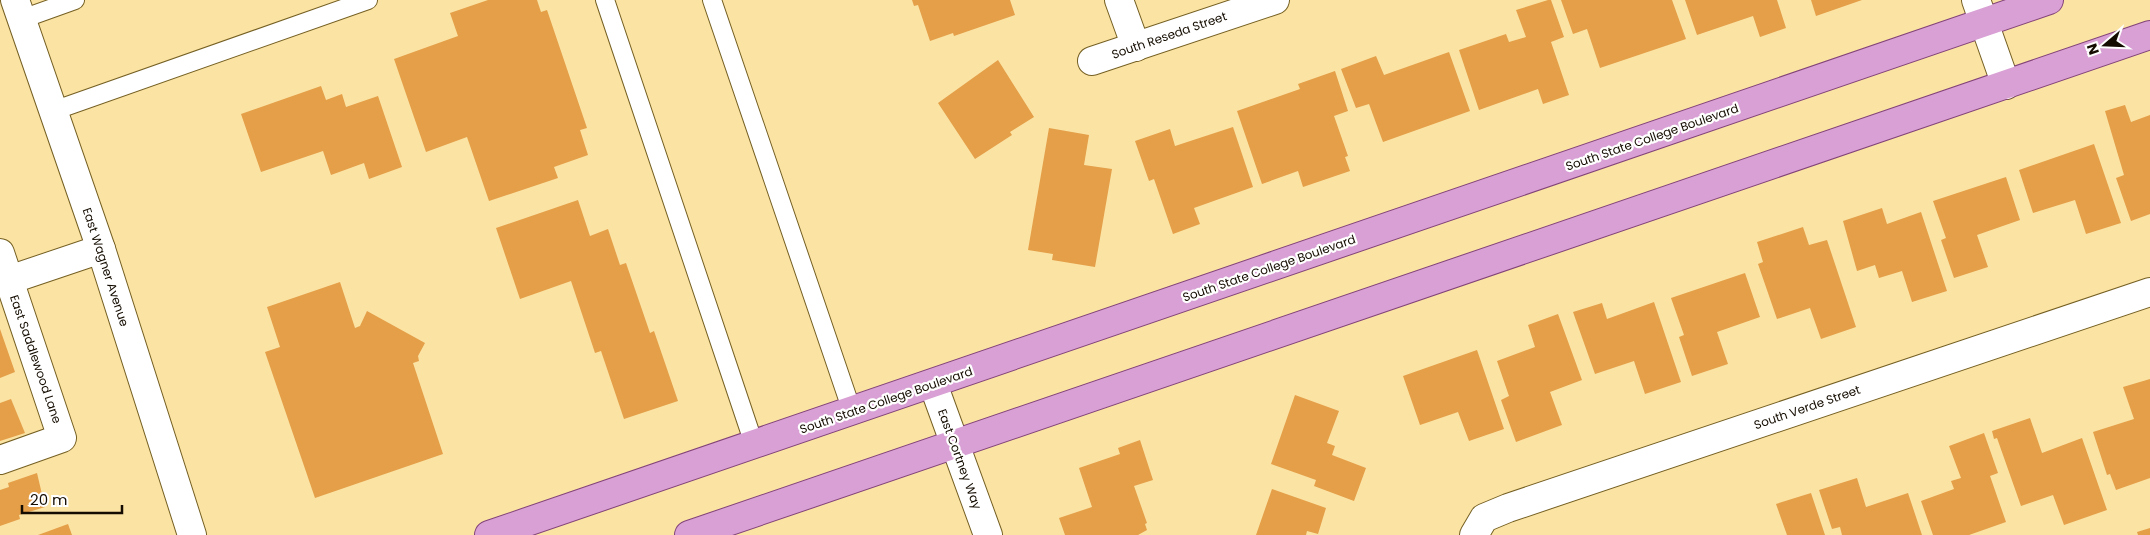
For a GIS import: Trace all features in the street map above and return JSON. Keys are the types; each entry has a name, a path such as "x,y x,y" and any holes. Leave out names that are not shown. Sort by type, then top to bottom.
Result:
{"main road":[{"name":"South State College Boulevard","path":"489,535 933,384 1980,11 2048,0"},
{"path":"689,535 2150,35"}],"street":[{"path":"1119,0 1136,47"},
{"name":"South Reseda Street","path":"1092,61 1275,0"},
{"name":"East Wagner Avenue","path":"18,10 102,249 192,535"},
{"path":"1980,11 2006,85"},
{"path":"9,280 102,249"},
{"name":"East Saddlewood Lane","path":"0,253 62,438 0,460"},
{"name":"South Verde Street","path":"1474,535 1484,518 1508,508 2150,292"},
{"name":"East Cortney Way","path":"933,384 988,535"}],"lane":[{"path":"18,10 75,0"},
{"path":"53,111 368,0"},
{"path":"606,0 754,444"},
{"path":"712,0 852,411"}],"building":[{"path":"488,0 537,0 541,12 547,10 587,128 580,130 588,155 554,167 558,178 489,201 467,137 426,152 394,59 458,36 450,13"},
{"path":"912,0 1010,0 1015,15 954,36 953,33 930,41 918,5 914,6"},
{"path":"1551,0 1564,37 1551,42 1569,95 1543,104 1538,89 1479,110 1459,50 1506,34 1509,42 1526,37 1516,10"},
{"path":"1561,0 1672,0 1686,39 1600,68 1587,29 1573,34"},
{"path":"1685,0 1777,0 1786,28 1760,37 1753,16 1697,35"},
{"path":"1811,0 1862,0 1816,16"},
{"path":"1449,52 1470,111 1383,142 1369,104 1356,108 1341,69 1376,56 1384,75"},
{"path":"998,60 1034,117 1010,132 1012,135 975,159 938,103"},
{"path":"1335,71 1348,111 1334,116 1348,156 1345,157 1350,171 1303,187 1298,171 1262,184 1237,111 1300,89 1298,84"},
{"path":"321,86 326,100 342,94 346,107 378,96 402,167 369,179 364,163 331,175 323,151 261,172 241,114"},
{"path":"2125,105 2131,122 2150,115 2150,214 2131,221 2116,178 2124,175 2105,111"},
{"path":"1233,127 1253,187 1194,208 1200,224 1173,234 1154,179 1149,181 1135,141 1170,129 1175,146"},
{"path":"1049,128 1089,135 1084,165 1112,169 1095,267 1052,260 1053,254 1028,250"},
{"path":"2094,144 2121,223 2086,234 2075,200 2033,213 2019,170"},
{"path":"2006,177 2020,220 1977,235 1988,267 1954,278 1941,240 1946,238 1933,201"},
{"path":"578,200 590,236 608,229 620,265 626,263 650,333 654,331 678,401 624,419 601,351 595,353 571,281 520,299 496,228"},
{"path":"1882,208 1887,224 1921,212 1947,291 1912,302 1902,271 1879,278 1875,265 1857,271 1843,221"},
{"path":"1803,227 1809,245 1827,240 1856,327 1821,339 1810,308 1777,319 1758,264 1763,262 1757,242"},
{"path":"1745,273 1760,317 1717,332 1728,364 1692,376 1679,337 1684,335 1671,298"},
{"path":"340,282 355,328 360,326 367,311 425,343 418,356 419,361 413,363 443,454 315,498 265,352 280,347 267,307"},
{"path":"1654,302 1681,382 1645,394 1634,361 1595,374 1573,312 1602,303 1607,319"},
{"path":"1558,314 1582,380 1550,392 1562,425 1516,442 1501,400 1509,396 1497,361 1535,347 1528,325"},
{"path":"0,329 15,372 0,378"},
{"path":"1477,350 1504,429 1469,441 1458,412 1420,425 1403,376"},
{"path":"2150,379 2150,478 2116,490 2110,474 2107,475 2093,432 2134,419 2123,387"},
{"path":"1295,395 1339,411 1327,443 1335,446 1332,455 1366,468 1354,501 1314,486 1316,480 1271,464"},
{"path":"11,399 25,433 0,441 0,403"},
{"path":"2030,418 2042,453 2082,438 2107,510 2064,525 2053,495 2021,506 1997,438 1994,439 1992,431"},
{"path":"1984,433 1998,473 1990,476 2006,522 1969,535 1933,535 1921,501 1954,489 1951,481 1961,478 1949,446"},
{"path":"1140,440 1153,480 1134,486 1147,523 1145,524 1147,530 1138,535 1065,535 1059,518 1092,507 1079,468 1120,454 1118,448"},
{"path":"37,473 45,507 19,515 20,519 0,526 0,490 9,487 8,483"},
{"path":"1857,478 1866,507 1908,493 1922,535 1842,535 1840,527 1832,529 1819,490"},
{"path":"1272,489 1326,508 1318,534 1307,531 1306,535 1256,535"},
{"path":"1811,493 1825,535 1787,535 1776,504"},
{"path":"68,524 72,535 38,535"},
{"path":"2150,528 2150,535 2138,535 2137,532"}]}
